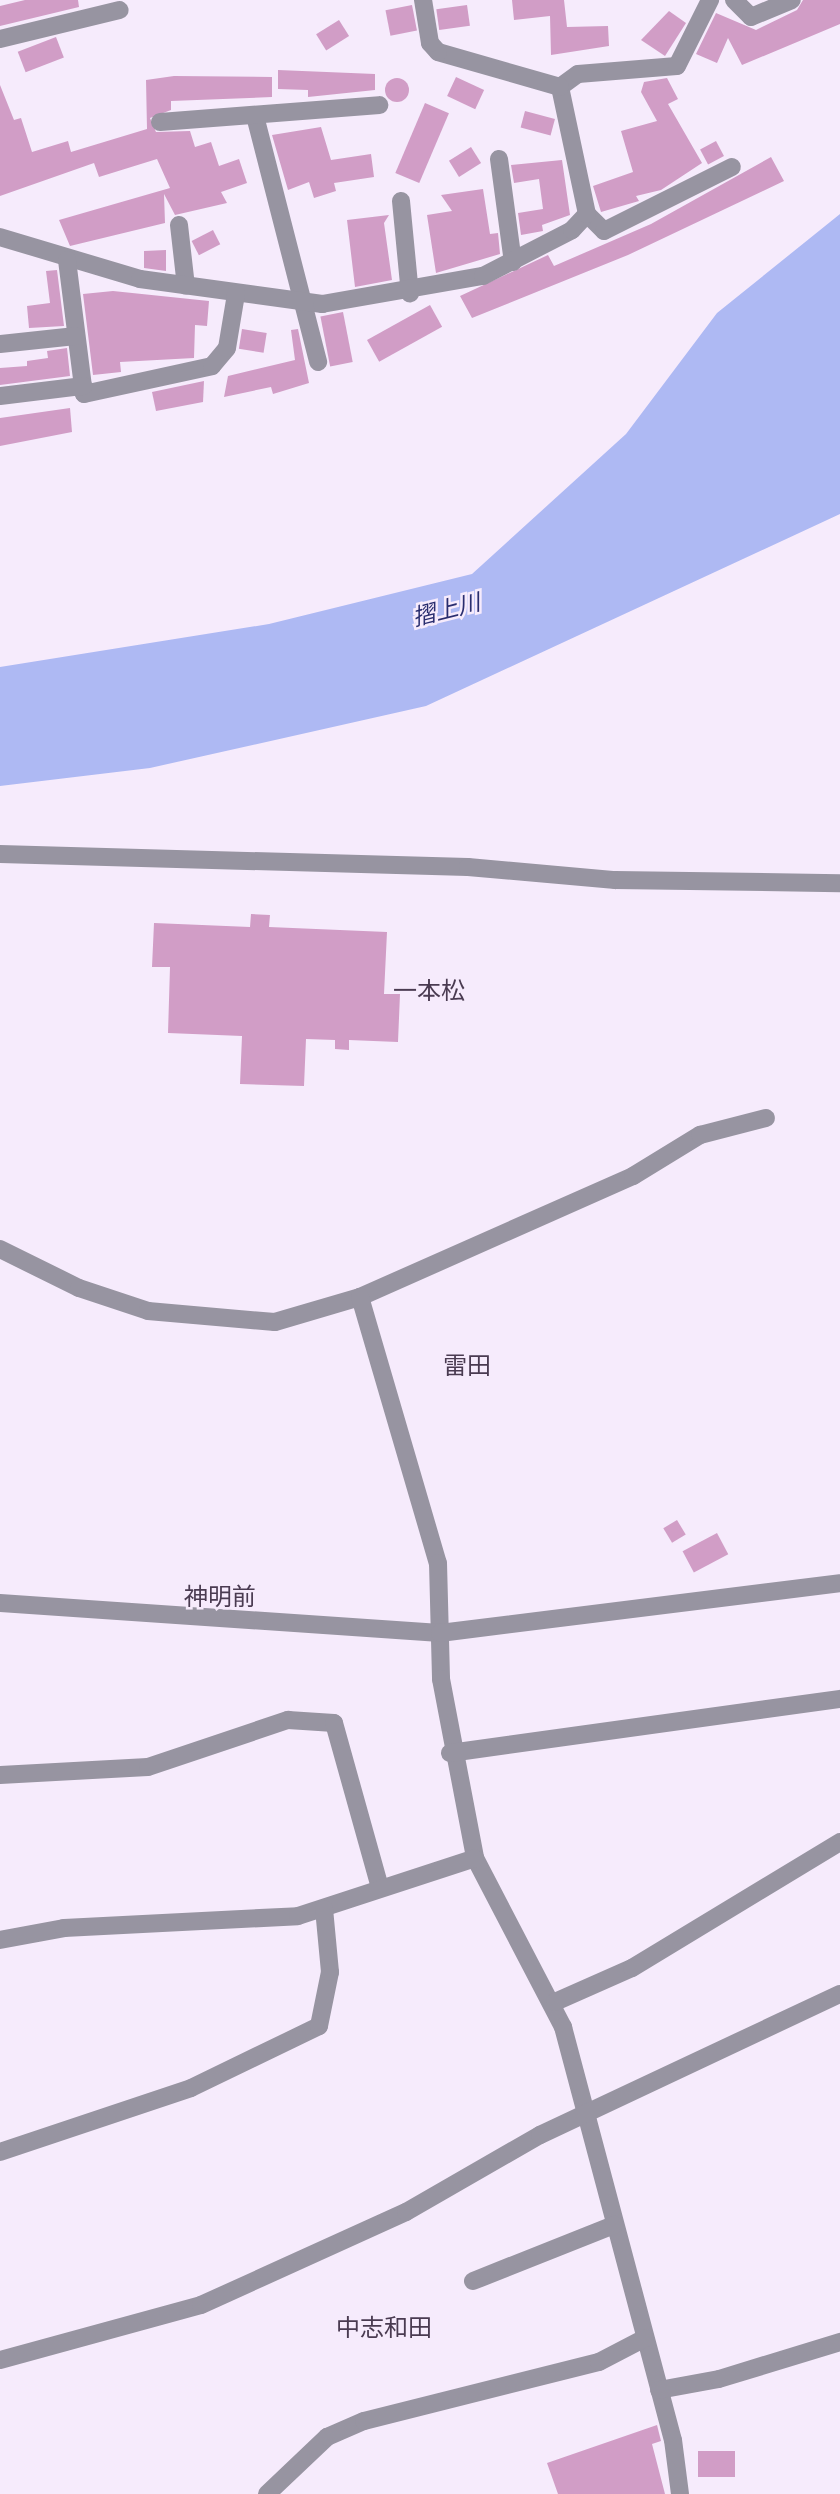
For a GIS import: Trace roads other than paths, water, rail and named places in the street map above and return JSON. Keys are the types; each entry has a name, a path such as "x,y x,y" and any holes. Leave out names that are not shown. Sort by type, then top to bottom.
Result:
{"street":[{"path":"423,0 430,43 438,52 560,87"},
{"path":"560,87 578,74 677,66 710,0"},
{"path":"734,0 751,17 792,0"},
{"path":"0,39 120,10"},
{"path":"560,87 587,214 604,231 732,167"},
{"path":"160,122 379,105"},
{"path":"256,116 307,302 318,362"},
{"path":"499,159 513,262"},
{"path":"401,201 410,294"},
{"path":"0,237 67,260 186,286 307,302 410,294 513,262 572,230 587,214"},
{"path":"179,225 186,286"},
{"path":"67,260 84,394 212,366 227,348 236,294"},
{"path":"0,344 76,336"},
{"path":"0,396 83,386"},
{"path":"0,854 468,867 615,880 840,883"},
{"path":"0,1249 117,1302 208,1320 275,1322 360,1297 633,1176 700,1135 766,1118"},
{"path":"360,1297 438,1563 440,1633 450,1753 475,1858 555,2002 659,2389 680,2494"},
{"path":"0,1603 440,1633 840,1584"},
{"path":"450,1753 840,1699"},
{"path":"0,1775 148,1767 288,1720 334,1724 380,1888"},
{"path":"555,2002 632,1968 840,1842"},
{"path":"0,1940 64,1928 298,1916 475,1858"},
{"path":"0,2152 191,2088 319,2026 330,1972 324,1909"},
{"path":"0,2360 201,2305 372,2229 540,2135 586,2118 840,1994"},
{"path":"473,2281 614,2225"},
{"path":"267,2494 327,2437 364,2421 600,2362 645,2338"},
{"path":"659,2389 719,2379 840,2342"}],"water":[{"name":"摺上川","path":"840,214 840,514 426,706 150,768 0,786 0,667 269,624 472,574 626,434 717,313"}],"district":[{"name":"一本松","path":"429,990"},
{"name":"雷田","path":"467,1365"},
{"name":"神明前","path":"220,1596"},
{"name":"中志和田","path":"384,2327"}]}
